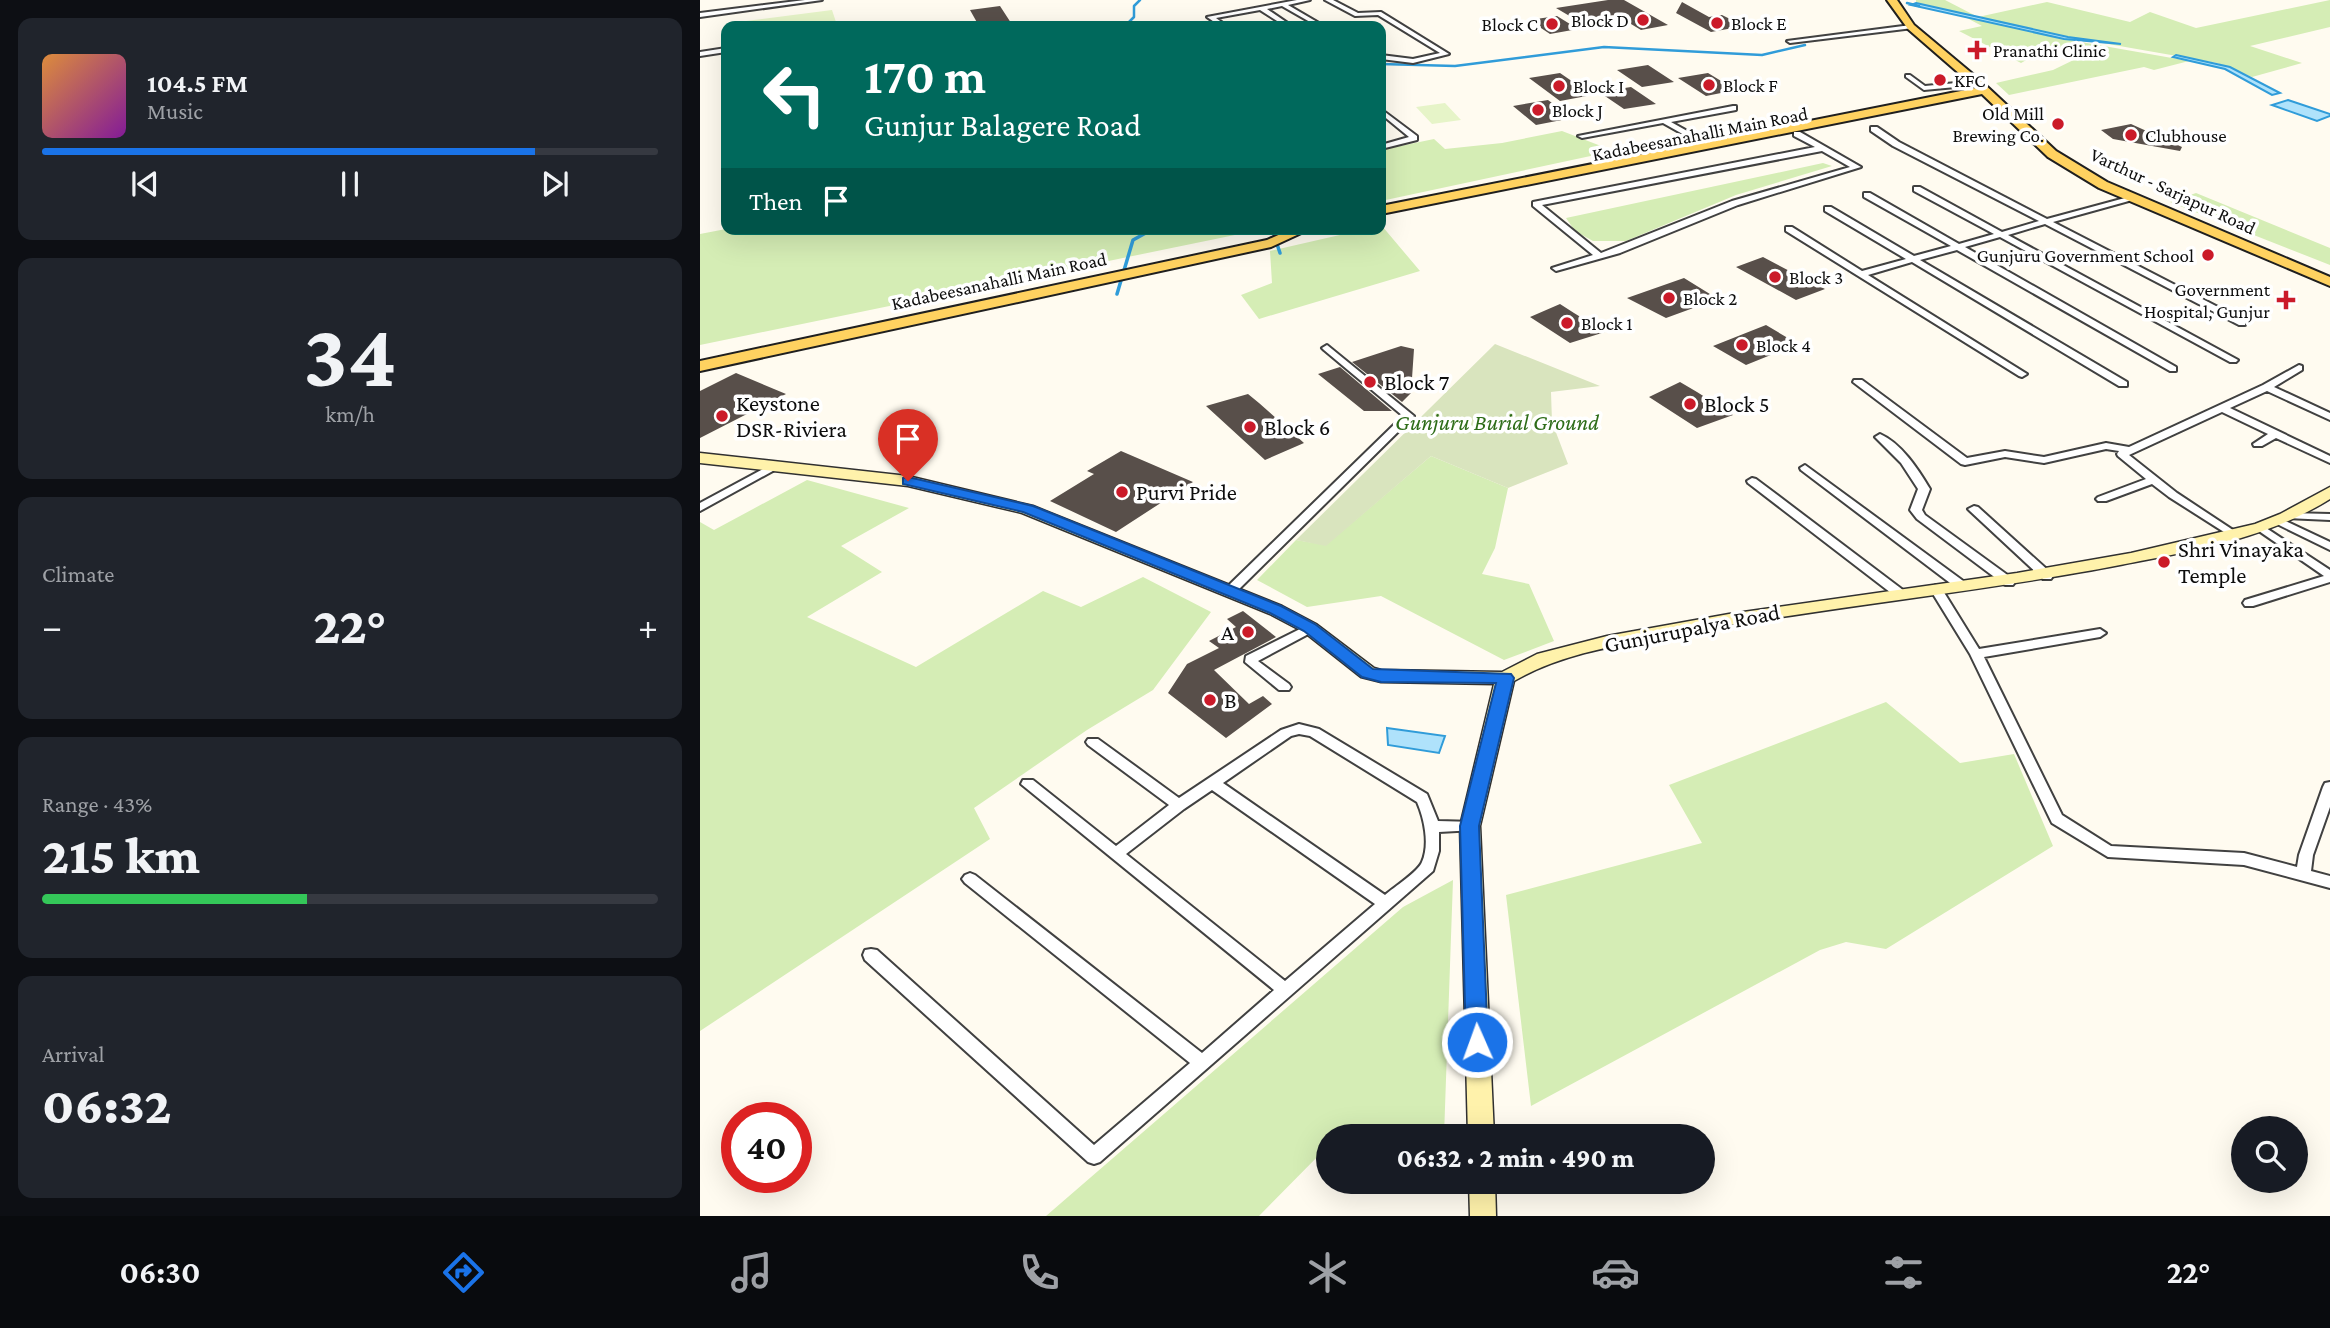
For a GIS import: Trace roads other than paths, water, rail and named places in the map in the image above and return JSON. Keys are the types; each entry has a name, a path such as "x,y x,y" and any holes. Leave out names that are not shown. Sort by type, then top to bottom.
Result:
{"main road":[{"name":"Varthur - Sarjapur Road","path":"1892,0 1912,27 2052,154 2094,179 2133,197 2330,282"},
{"name":"Kadabeesanahalli Main Road","path":"1418,203 1455,204 1792,135 1983,89"},
{"name":"Kadabeesanahalli Main Road","path":"1386,210 1983,89"},
{"name":"Kadabeesanahalli Main Road","path":"700,356 736,346 1263,235"},
{"name":"Kadabeesanahalli Main Road","path":"700,366 1271,243 1290,235"}],"street":[{"path":"700,15 819,0"},
{"path":"1276,0 1312,21"},
{"path":"1216,21 1210,17 1307,0"},
{"path":"1328,0 1357,15 1378,13 1446,54 1413,61 1386,58"},
{"path":"1261,8 1281,21"},
{"path":"1790,41 1912,27"},
{"path":"700,54 721,51"},
{"path":"1909,76 1924,88 1983,89"},
{"path":"1582,136 1733,108"},
{"path":"1386,115 1414,138 1386,146"},
{"path":"1664,121 1704,144"},
{"path":"1874,129 1896,144 2242,323"},
{"path":"1556,268 1599,256 1735,203 1857,167 1824,147 1792,135"},
{"path":"1792,135 1841,165 1842,173"},
{"path":"1599,256 1536,204 1824,147"},
{"path":"1917,190 2232,360"},
{"path":"1867,195 2173,369"},
{"path":"1861,274 2133,197"},
{"path":"1828,209 2123,384"},
{"path":"1789,229 2022,374"},
{"path":"1230,591 1409,416 1328,348"},
{"path":"2235,536 2153,480 2122,454 2267,387 2299,368"},
{"path":"1858,382 1965,462 2006,454 2044,460 2106,446 2128,450"},
{"path":"2267,387 2330,417"},
{"path":"2223,408 2329,458"},
{"path":"2258,444 2276,433"},
{"path":"1880,437 1897,451 1924,489 1916,510 1921,517 2009,582"},
{"path":"700,458 908,481 1027,509 1230,591 1310,628 1368,673 1381,676 1506,678 1469,826 1481,1124"},
{"path":"700,508 776,465"},
{"path":"1805,468 1962,586"},
{"path":"2102,499 2153,480"},
{"path":"1752,481 1899,593"},
{"name":"Gunjurupalya Road","path":"1506,678 1526,665 1578,649 1717,621 1899,593 2047,576 2235,536 2284,519 2330,492"},
{"path":"1974,509 2047,576"},
{"path":"2284,519 2330,517"},
{"path":"2284,519 2311,538 2330,547"},
{"path":"2260,527 2293,547 2330,576"},
{"path":"2293,547 2311,538"},
{"path":"2249,603 2330,576"},
{"path":"1936,589 1976,654 2057,820 2108,851 2244,859 2330,882"},
{"path":"1284,687 1251,662 1251,659 1310,628"},
{"path":"1976,654 2100,633"},
{"path":"871,955 1094,1156 1428,867 1431,827 1429,812 1422,798 1314,732 1299,729 1286,733 1179,805 1117,853"},
{"path":"1093,742 1179,805"},
{"path":"1213,783 1386,904"},
{"path":"1028,784 1284,989"},
{"path":"2303,875 2306,855 2330,787"},
{"path":"1431,827 1469,826"},
{"path":"970,879 1201,1062"},
{"path":"1482,1194 1483,1216"}],"water":[{"path":"1916,3 2068,37 2121,44 2064,39 1911,5"},
{"path":"2176,55 2230,67 2280,93 2272,95 2225,69 2173,57"},
{"path":"2288,100 2330,116 2317,121 2272,105"},
{"path":"1387,728 1445,736 1439,753 1388,745"}],"waterway":[{"path":"1130,21 1134,17 1134,6 1140,0"},
{"path":"1907,3 1919,6"},
{"path":"1386,64 1455,66 1604,47 1762,55 1805,45"},
{"path":"1117,294 1133,240 1142,235"},
{"path":"1274,235 1280,253"}],"place":[{"name":"Block D","path":"1643,20"},
{"name":"Block E","path":"1717,23"},
{"name":"Block C","path":"1552,24"},
{"name":"Pranathi Clinic","path":"1977,50"},
{"name":"KFC","path":"1940,80"},
{"name":"Block F","path":"1709,85"},
{"name":"Block I","path":"1559,86"},
{"name":"Block J","path":"1538,110"},
{"name":"Old Mill Brewing Co.","path":"2058,124"},
{"name":"Clubhouse","path":"2131,135"},
{"name":"Gunjuru Government School","path":"2208,255"},
{"name":"Block 3","path":"1775,277"},
{"name":"Block 2","path":"1669,298"},
{"name":"Government Hospital, Gunjur","path":"2286,300"},
{"name":"Block 1","path":"1567,323"},
{"name":"Block 4","path":"1742,345"},
{"name":"Block 7","path":"1370,382"},
{"name":"Block 5","path":"1690,404"},
{"name":"Keystone DSR-Riviera","path":"722,416"},
{"name":"Block 6","path":"1250,427"},
{"name":"Purvi Pride","path":"1122,492"},
{"name":"Shri Vinayaka Temple","path":"2164,562"},
{"name":"A","path":"1248,632"},
{"name":"B","path":"1210,700"}],"park label":[{"name":"Gunjuru Burial Ground","path":"1497,422"}]}
